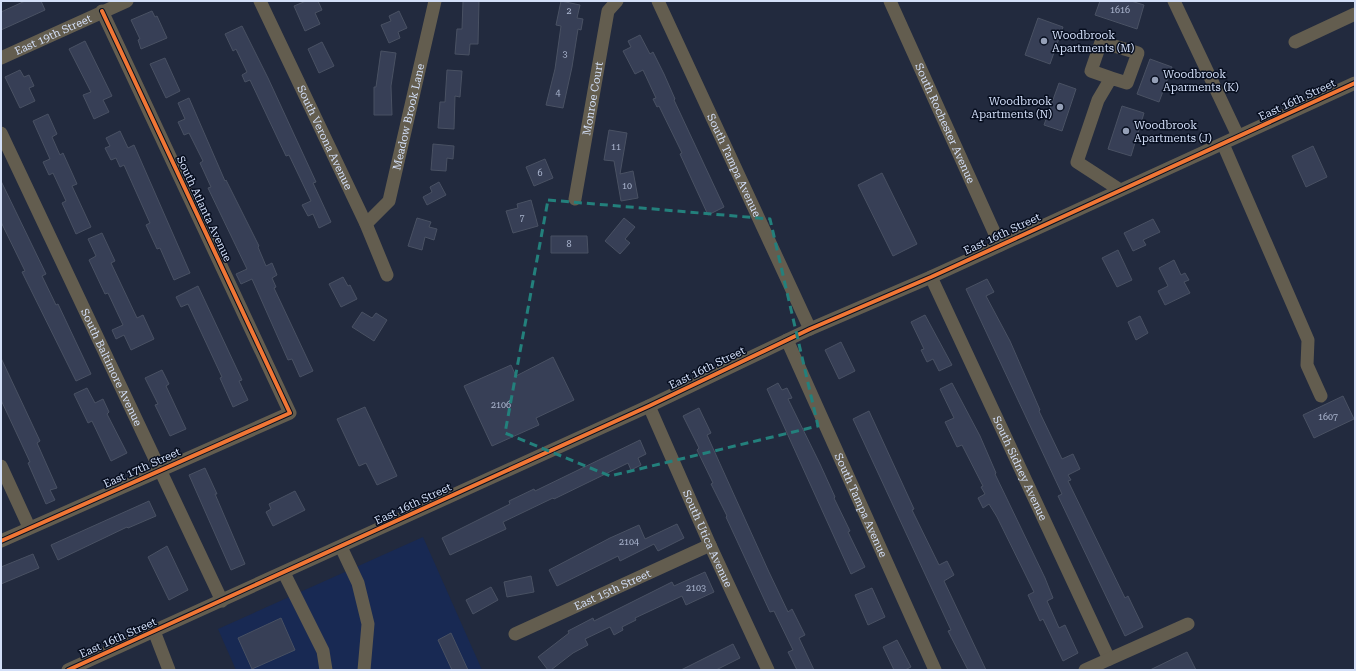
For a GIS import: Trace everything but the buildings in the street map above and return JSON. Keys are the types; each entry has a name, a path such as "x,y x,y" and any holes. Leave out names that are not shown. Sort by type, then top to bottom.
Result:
{"street":[{"name":"East 19th Street","path":"1,58 127,1"},
{"name":"South Verona Avenue","path":"260,1 366,224 387,275"},
{"name":"Meadow Brook Lane","path":"366,224 389,201 435,1"},
{"name":"Monroe Court","path":"575,199 608,11 617,1"},
{"name":"South Tampa Avenue","path":"658,1 810,329"},
{"name":"South Rochester Avenue","path":"890,1 1000,245"},
{"path":"1174,1 1238,136"},
{"name":"South Atlanta Avenue","path":"102,12 290,413"},
{"path":"1295,42 1355,14"},
{"path":"1111,78 1098,100 1077,162 1120,190"},
{"name":"East 16th Street","path":"68,670 649,406 810,329 931,277 1355,83"},
{"name":"South Baltimore Avenue","path":"1,133 222,601"},
{"path":"1223,144 1308,340 1307,365 1322,396"},
{"name":"South Sidney Avenue","path":"931,277 1109,659"},
{"name":"South Tampa Avenue","path":"787,340 934,670"},
{"name":"South Utica Avenue","path":"649,406 710,545 768,670"},
{"name":"East 17th Street","path":"1,541 29,527 290,413"},
{"path":"1,466 29,527"},
{"name":"East 15th Street","path":"515,634 710,545"},
{"path":"341,547 358,583 368,624 364,670"},
{"path":"284,573 323,651 326,670"},
{"path":"1085,670 1188,624"},
{"path":"154,632 170,670"}],"highlighted area":[{"path":"548,200 770,219 818,426 610,476 505,433"}],"shaded area":[{"path":"423,537 482,670 236,670 218,629"}],"cycle path":[{"path":"1,541 290,413 102,11"},
{"path":"68,670 649,406 810,329 931,277 1355,83"}],"place":[{"name":"Woodbrook Apartments (M)","path":"1044,41"},
{"name":"Woodbrook Aparments (K)","path":"1155,80"},
{"name":"Woodbrook Apartments (N)","path":"1060,107"},
{"name":"Woodbrook Apartments (J)","path":"1126,131"}]}
